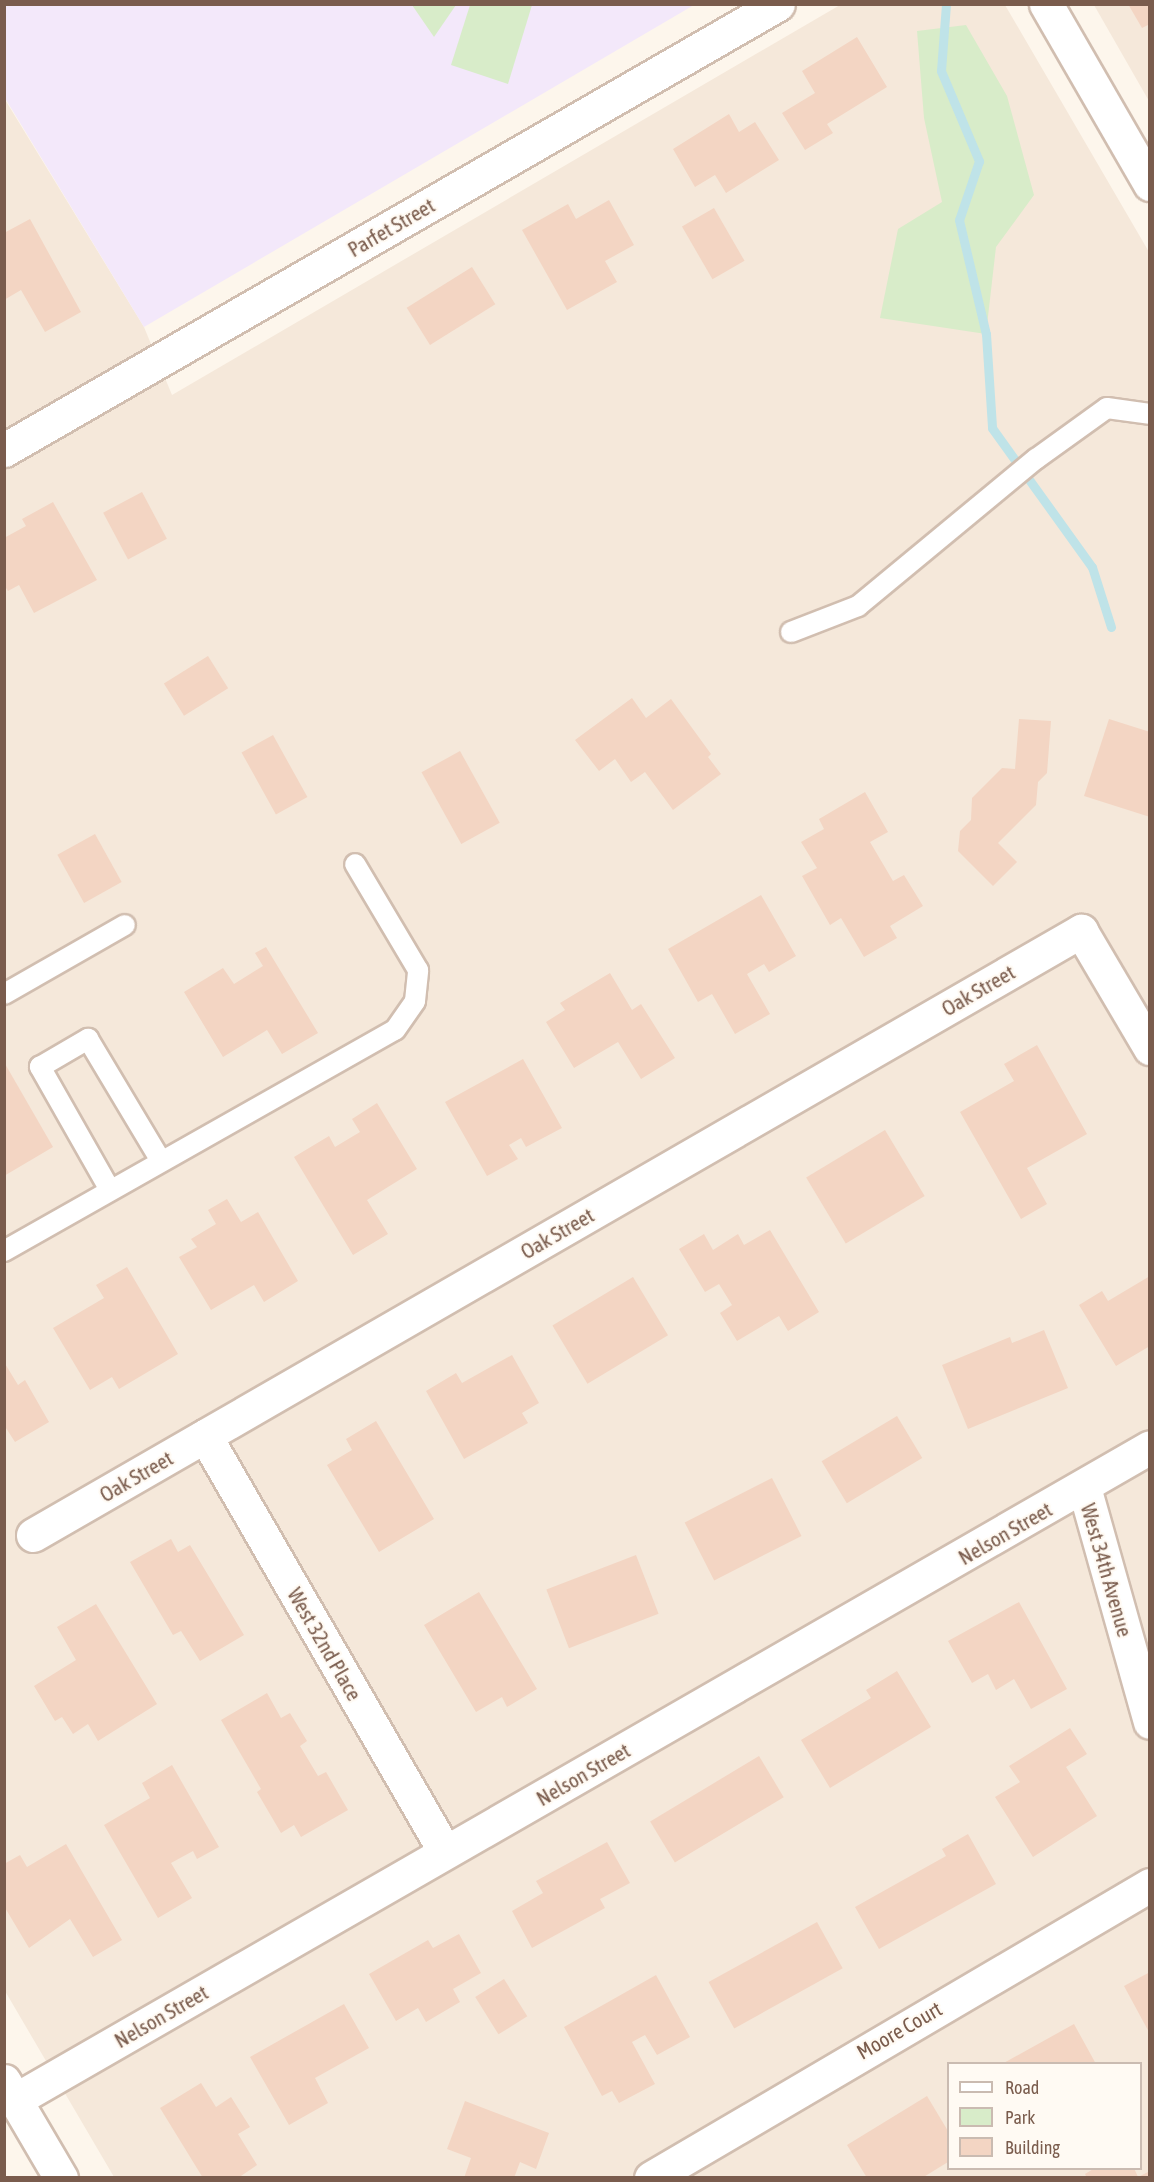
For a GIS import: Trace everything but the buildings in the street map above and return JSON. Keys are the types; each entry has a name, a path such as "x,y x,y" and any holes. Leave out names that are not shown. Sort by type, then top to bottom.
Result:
{"street":[{"name":"Parfet Street","path":"4,450 777,4"},
{"path":"1046,4 1149,184"},
{"name":"Oak Street","path":"33,1535 1081,931 1149,1048"},
{"name":"West 32nd Place","path":"205,1436 445,1852"},
{"name":"Nelson Street","path":"10,2091 445,1852 1084,1487 1149,1447"},
{"name":"West 34th Avenue","path":"1084,1487 1149,1722"},
{"name":"Moore Court","path":"651,2178 1149,1885"},
{"path":"10,2091 61,2178"}],"lane":[{"path":"791,632 858,606 1036,459 1107,408 1149,414"},
{"path":"4,1251 395,1030 414,1001 418,970 355,864"},
{"path":"4,993 125,925"},
{"path":"110,1190 40,1066 88,1039 161,1161"}],"shaded area":[{"path":"5,5 694,5 144,327 5,98"},
{"path":"840,5 1005,5 1149,252 1149,2177 114,2177 5,1991 4,98 144,327 172,395"},
{"path":"1094,5 1149,5 1149,101"}],"green space":[{"path":"412,5 456,5 434,37"},
{"path":"470,5 532,5 508,84 451,65"},
{"path":"966,25 1007,96 1034,195 996,247 986,334 880,318 898,229 942,202 924,118 917,31"}],"waterway":[{"path":"946,4 941,71 979,161 959,220 986,334 992,428 1092,567 1111,627"}]}
